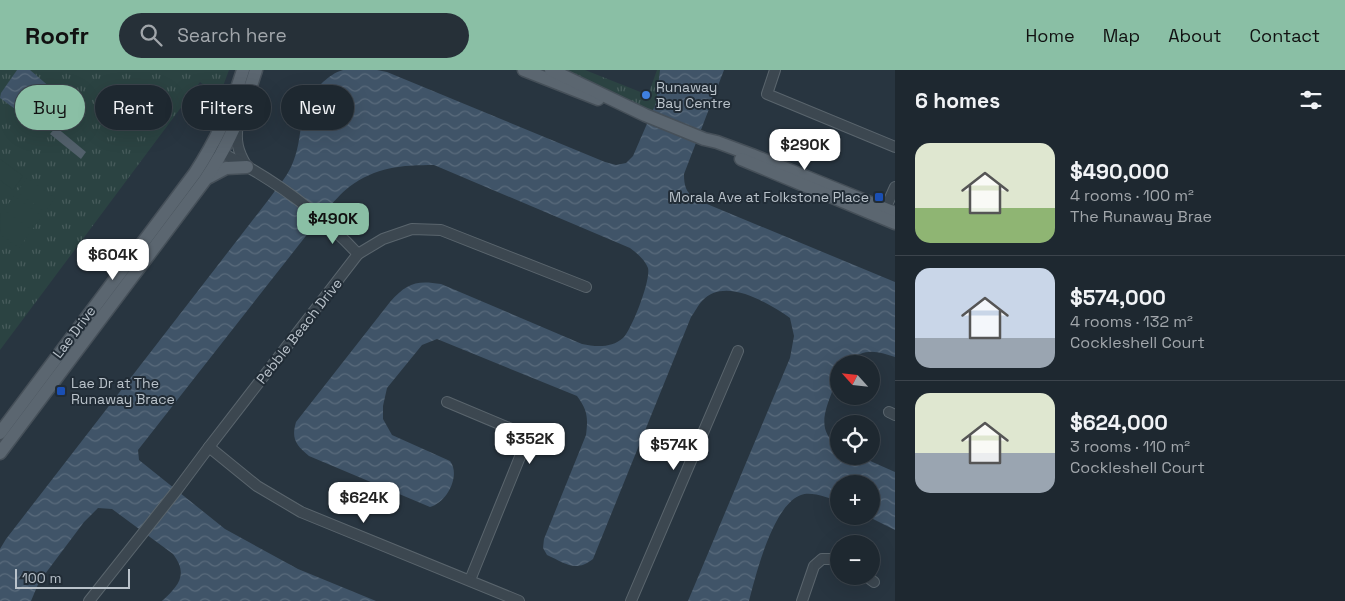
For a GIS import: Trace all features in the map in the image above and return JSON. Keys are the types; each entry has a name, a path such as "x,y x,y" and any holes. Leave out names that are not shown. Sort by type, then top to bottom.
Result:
{"main road":[{"name":"Lae Drive","path":"0,453 205,180 243,70"},
{"name":"Lae Drive","path":"251,85 256,70"},
{"path":"524,70 608,103 629,108 704,139 752,155 887,213 895,223"},
{"path":"552,70 619,101 629,108"},
{"name":"Lae Drive","path":"0,434 187,184 230,130"},
{"path":"205,180 226,168 247,167"}],"street":[{"path":"775,70 766,94 895,147"},
{"path":"237,130 239,153 247,167"},
{"path":"216,150 273,182 333,228 358,254"},
{"path":"887,213 895,187"},
{"name":"Pebble Beach Drive","path":"89,601 177,490 208,447 358,254 383,239 412,229 441,230 586,287"},
{"path":"630,601 738,351"},
{"path":"447,402 521,433 526,442 470,580"},
{"path":"208,447 258,486 300,512 519,601"},
{"path":"802,601 814,566 822,559 830,559"}],"green space":[{"path":"0,70 229,70 223,85 204,85 200,82 198,85 182,85 182,106 172,120 172,85 95,85 95,130 164,130 0,350"},
{"path":"564,70 585,70 648,95 657,70 660,70 656,103 652,113"},
{"path":"0,159 23,176 13,190 0,180"},
{"path":"27,178 55,198 45,212 17,192"},
{"path":"14,196 42,216 32,230 4,210"},
{"path":"1,213 29,234 19,248 0,234"}],"water":[{"path":"17,70 30,70 48,85 15,85 15,109 0,98 1,93"},
{"path":"343,70 377,70 387,72 616,165 626,163 633,156 656,103 660,70 724,70 684,174 685,185 689,194 695,199 895,282 895,357 873,352 858,355 830,355 830,399 824,418 825,428 830,438 830,465 879,465 895,472 895,530 880,522 880,475 830,475 830,499 815,494 801,495 791,501 782,512 761,558 749,601 688,601 790,358 794,336 790,318 759,299 734,291 722,291 711,294 701,303 691,317 593,559 587,563 575,566 570,565 547,555 543,548 544,539 586,435 586,415 581,401 577,396 437,339 422,345 387,388 383,406 383,419 392,435 450,461 453,467 453,481 451,488 442,500 430,507 309,456 294,437 296,422 390,302 413,284 425,282 441,284 582,344 593,346 614,344 623,338 640,304 647,283 648,268 641,257 630,248 434,165 411,166 389,168 369,175 359,180 340,195 138,450 139,460 225,529 298,569 376,601 162,601 180,580 181,574 178,561 173,554 112,509 98,508 84,522 39,582 31,601 0,601 0,549 6,539 284,179 295,156 301,130 354,130 354,85 320,85 335,73"}],"building":[{"path":"53,130 60,130 86,152 81,159 50,134"}],"place":[{"name":"Runaway Bay Centre","path":"646,95"},
{"name":"Morala Ave at Folkstone Place","path":"879,197"},
{"name":"Lae Dr at The Runaway Brace","path":"61,391"}]}
